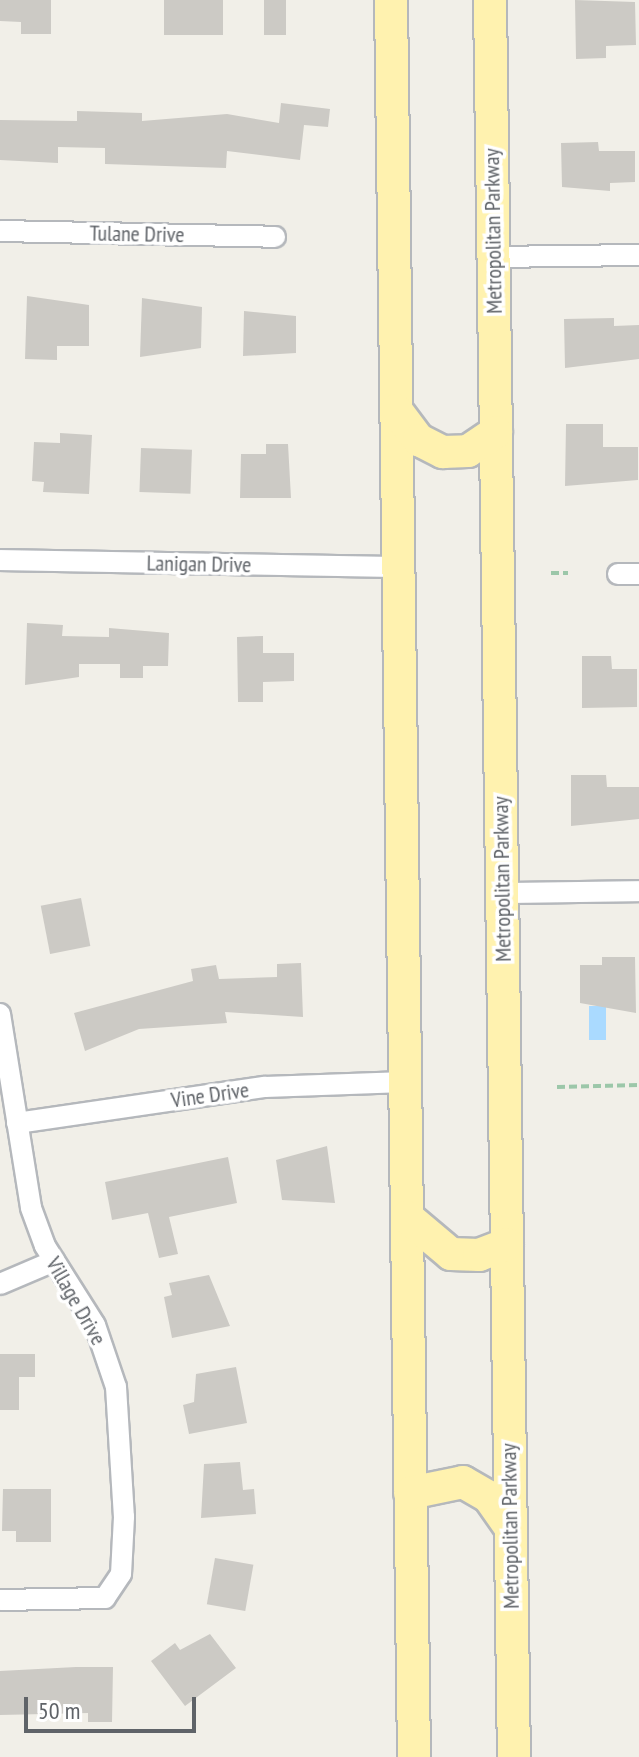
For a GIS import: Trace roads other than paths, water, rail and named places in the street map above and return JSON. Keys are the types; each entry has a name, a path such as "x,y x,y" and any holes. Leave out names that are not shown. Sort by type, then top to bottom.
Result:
{"main road":[{"path":"391,0 414,1757"},
{"name":"Metropolitan Parkway","path":"490,0 514,1757"},
{"path":"396,410 419,440 443,452 468,451 496,432"},
{"path":"407,1217 451,1254 479,1255 507,1244"},
{"path":"410,1493 463,1482 489,1497 510,1527"}],"street":[{"name":"Tulane Drive","path":"0,231 275,237"},
{"path":"494,257 639,255"},
{"name":"Lanigan Drive","path":"0,560 399,567"},
{"path":"618,574 639,574"},
{"path":"502,893 639,891"},
{"name":"Village Drive","path":"0,1014 31,1208 54,1261 95,1325 121,1409 122,1557 114,1590 92,1600 0,1600"},
{"name":"Vine Drive","path":"17,1123 265,1087 405,1082"},
{"path":"0,1284 54,1261"}],"water":[{"path":"589,1006 606,1006 606,1040 589,1040"}]}
